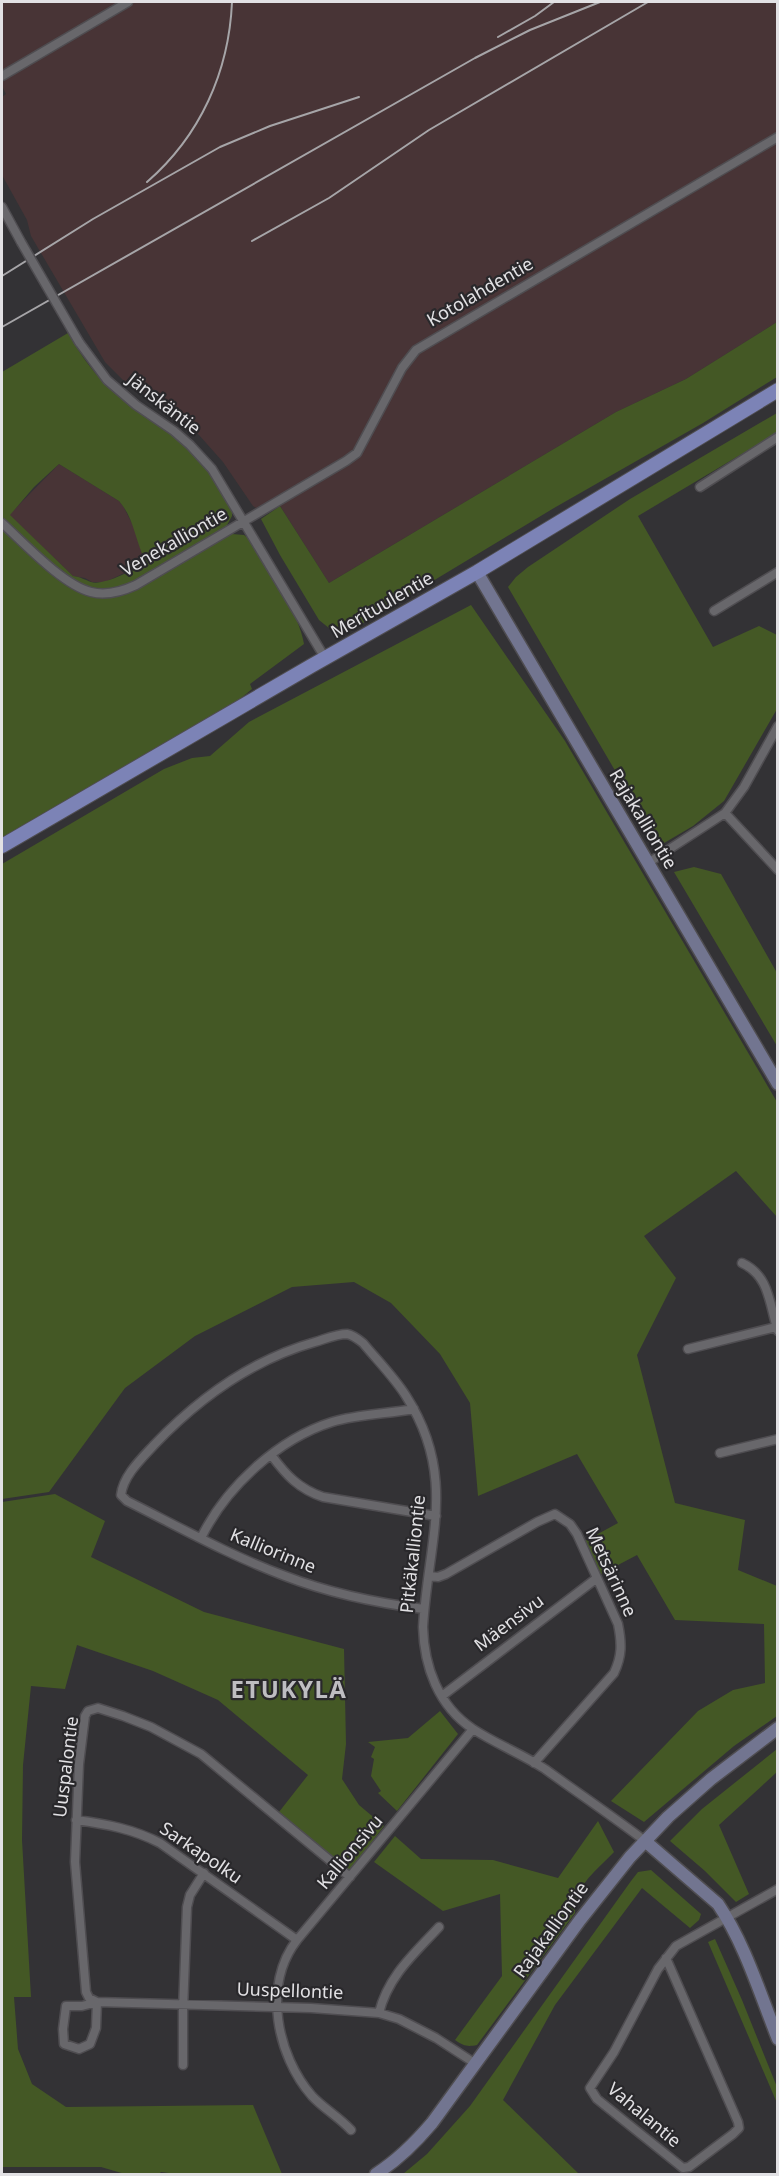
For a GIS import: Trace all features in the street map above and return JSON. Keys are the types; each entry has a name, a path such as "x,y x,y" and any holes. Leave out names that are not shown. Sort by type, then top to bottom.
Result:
{"main road":[{"name":"Merituulentie","path":"2,846 477,572 777,390"}],"street":[{"path":"2,76 128,2"},
{"name":"Kotolahdentie","path":"244,521 357,453 402,368 417,350 777,137"},
{"name":"Jänskäntie","path":"2,207 79,342 97,368 136,405 174,431 196,451 224,487 325,658"},
{"path":"700,487 777,437"},
{"name":"Venekalliontie","path":"2,524 65,579 92,592 111,593 136,585 244,521"},
{"name":"Rajakalliontie","path":"477,572 777,1084"},
{"path":"714,611 777,572"},
{"path":"648,863 725,813 744,787 777,726"},
{"path":"725,813 777,870"},
{"path":"688,1349 777,1329 762,1279 754,1268 742,1263"},
{"name":"Pitkäkalliontie","path":"121,1495 127,1478 144,1456 197,1404 226,1382 270,1358 320,1340 348,1334 355,1337 363,1343 405,1394 421,1423 434,1464 437,1500 424,1609 423,1645 428,1666 442,1696 459,1718 472,1729 534,1763 645,1840"},
{"path":"201,1538 221,1506 235,1489 287,1444 332,1422 414,1409"},
{"path":"720,1453 777,1439"},
{"path":"272,1456 288,1478 310,1492 323,1497 436,1516"},
{"name":"Kalliorinne","path":"121,1495 251,1563 311,1585 366,1599 424,1609"},
{"name":"Metsärinne","path":"429,1576 438,1577 446,1574 555,1514 570,1524 577,1534 618,1624 622,1640 621,1658 614,1673 534,1763"},
{"name":"Mäensivu","path":"442,1696 597,1578"},
{"name":"Uuspalontie","path":"93,2000 82,2006 66,2006 64,2044 79,2049 90,2044 96,2028 93,2000 86,1992 75,1862 76,1820 85,1716 88,1711 98,1708 151,1727 201,1754 350,1877"},
{"name":"Rajakalliontie","path":"376,2175 390,2166 413,2145 476,2064 580,1920 645,1840 711,1779 777,1728"},
{"name":"Kallionsivu","path":"351,2130 313,2097 291,2066 280,2038 281,1970 297,1940 472,1729"},
{"name":"Sarkapolku","path":"76,1820 119,1826 141,1833 160,1843 297,1940"},
{"path":"645,1840 718,1905 726,1917 743,1951 777,2039"},
{"path":"183,2066 187,1907 190,1895 204,1873"},
{"name":"Vahalantie","path":"666,1958 739,2128 689,2167 683,2168 597,2099 590,2088 614,2052 666,1958 676,1946 777,1889"},
{"path":"379,2013 383,1995 392,1979 439,1927"},
{"name":"Uuspellontie","path":"93,2000 357,2010 379,2013 399,2019 436,2038 476,2064"}],"shaded area":[{"path":"2,2 777,2 777,322 686,379 616,412 329,583 275,498 256,508 253,506 223,462 199,435 163,406 126,383 105,362 31,236 27,220 2,175 2,97 6,94 2,86"},
{"path":"59,464 119,501 136,531 145,560 144,564 105,582 92,582 73,576 9,515"}],"green space":[{"path":"777,322 777,377 340,637 319,620 261,519 280,506 329,583 616,412 686,379"},
{"path":"68,333 89,366 102,381 129,404 179,440 213,478 232,511 227,525 232,534 244,535 249,539 273,576 296,618 304,644 250,684 252,689 240,699 2,839 2,372","holes":["59,464 119,501 131,522 145,560 144,564 118,577 96,583 73,576 10,515 34,487"]},
{"path":"777,413 777,433 638,516 713,647 759,626 777,635 777,709 724,801 693,826 659,846 508,587 528,567 630,499"},
{"path":"471,605 565,741 777,1102 777,1217 736,1171 644,1236 676,1278 637,1355 675,1503 745,1520 738,1570 777,1586 777,1716 734,1746 644,1822 611,1801 698,1711 733,1690 765,1683 764,1624 675,1620 637,1555 601,1574 585,1541 618,1523 577,1454 478,1496 470,1403 440,1354 391,1303 354,1282 292,1287 195,1336 125,1388 49,1492 2,1499 2,864 164,769 192,758 210,756 249,722"},
{"path":"694,867 721,874 777,973 777,1046 674,872"},
{"path":"55,1494 105,1521 91,1557 204,1612 344,1649 346,1744 342,1779 359,1805 384,1826 350,1871 279,1812 308,1775 218,1700 153,1671 77,1645 65,1689 31,1686 23,1765 22,1840 31,1997 14,1997 18,2049 32,2084 66,2107 253,2105 282,2174 161,2172 159,2174 125,2174 101,2167 2,2167 2,1502"},
{"path":"440,1711 458,1734 397,1811 378,1793 381,1791 371,1776 374,1759 371,1757 375,1747 368,1742 408,1738"},
{"path":"777,1749 777,1772 719,1825 749,1894 736,1902 670,1841 702,1809"},
{"path":"598,1821 614,1852 582,1887 575,1904 575,1913 477,2045 468,2046 458,2042 455,2040 502,1976 500,1894 443,1911 374,1862 395,1836 421,1859 493,1860 558,1878"},
{"path":"651,1870 701,1914 699,1920 690,1928 642,1888 555,2005 503,2100 579,2174 403,2174 427,2154 470,2106 631,1881 638,1872"},
{"path":"715,1939 777,2087 777,2103 708,1942"}],"railway":[{"path":"147,182 182,144 208,101 225,53 232,2"},
{"path":"498,37 535,16 554,2"},
{"path":"2,327 475,58 530,30 600,2"},
{"path":"252,241 329,198 429,130 648,2"},
{"path":"2,276 93,219 220,147 270,126 359,97"}],"district":[{"name":"ETUKYLÄ","path":"289,1690"}]}
